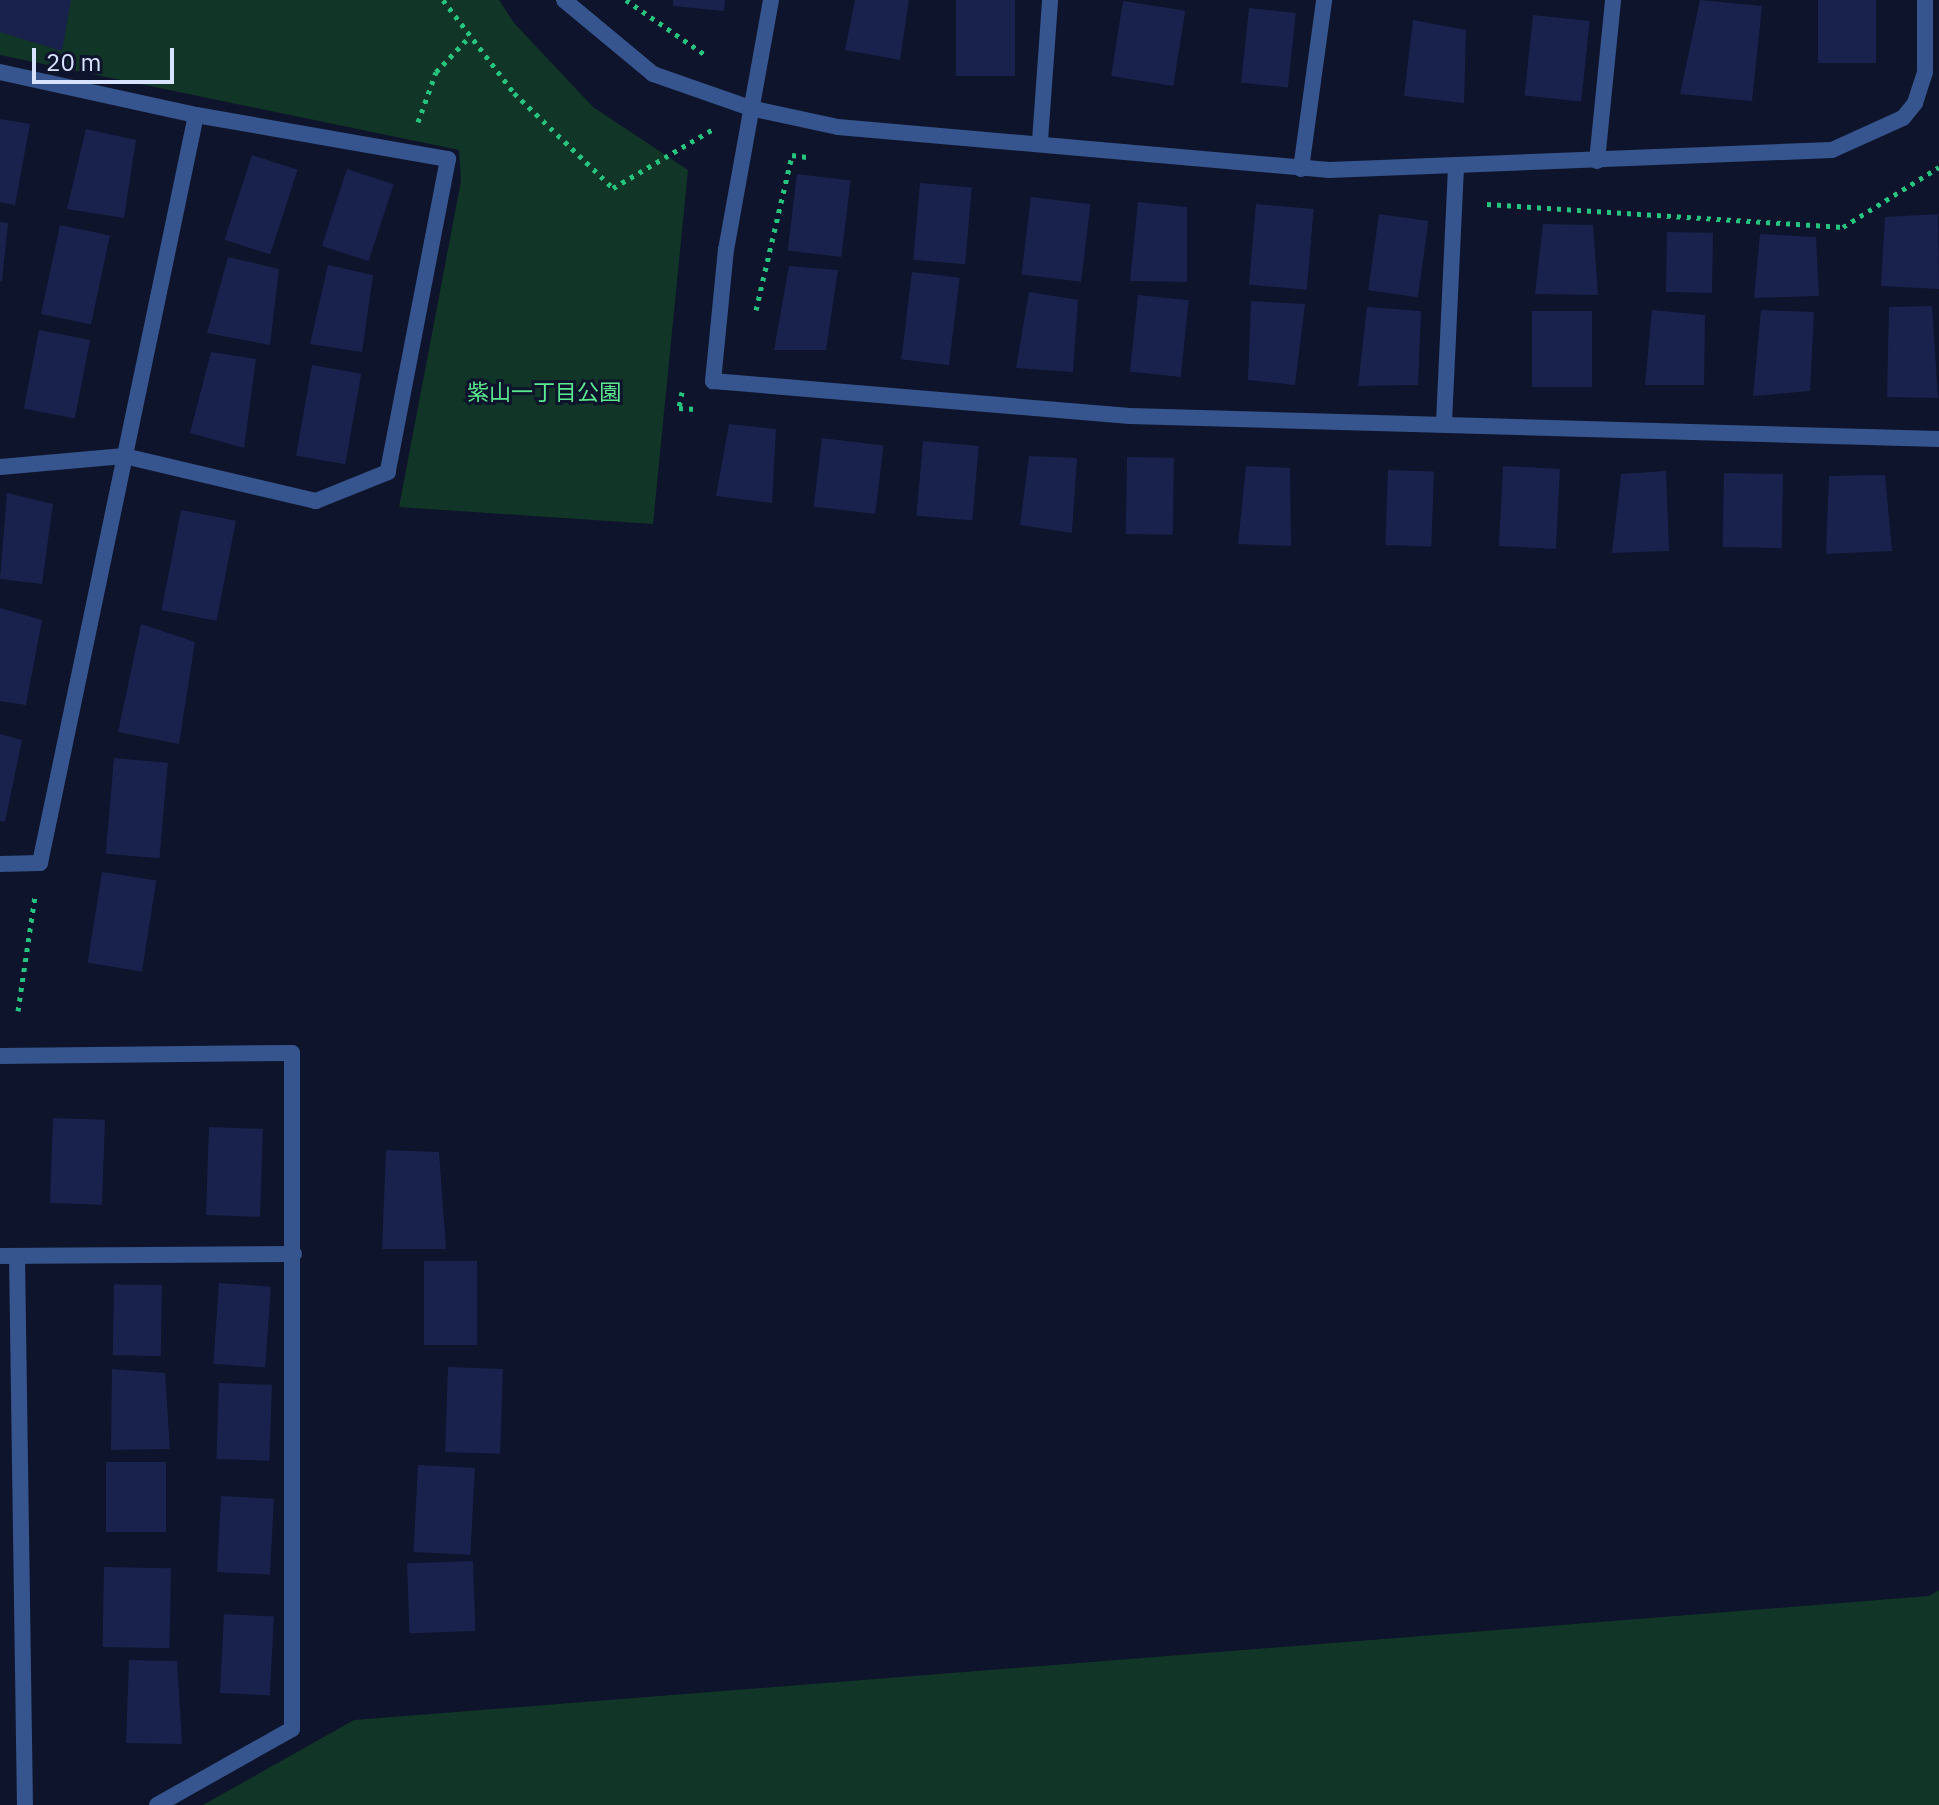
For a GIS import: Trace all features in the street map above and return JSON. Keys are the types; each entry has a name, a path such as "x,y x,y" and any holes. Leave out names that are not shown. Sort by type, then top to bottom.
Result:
{"street":[{"path":"564,0 653,74 750,108 838,127 1040,141 1301,169 1456,168 1778,155 1832,150 1866,138 1903,118 1915,103 1925,72 1925,0"},
{"path":"771,0 726,249 713,381 1130,416 1444,422 1939,439"},
{"path":"1040,141 1050,0"},
{"path":"1301,169 1324,0"},
{"path":"1597,161 1613,0"},
{"path":"0,72 196,115 448,159 388,472 316,501 124,456 0,467"},
{"path":"0,864 40,863 196,115"},
{"path":"1444,422 1456,168"},
{"path":"0,1056 292,1053 292,1729 157,1805"},
{"path":"25,1805 9,1256 294,1254"}],"path":[{"path":"443,0 514,93 613,188 750,108"},
{"path":"626,0 721,65"},
{"path":"412,152 436,72 470,36"},
{"path":"754,319 792,155 823,158"},
{"path":"1482,204 1843,227 1939,167"},
{"path":"18,1011 40,863"}],"green space":[{"name":"紫山一丁目公園","path":"0,0 499,0 514,23 593,107 688,170 653,524 399,507 461,181 459,150 0,55"},
{"path":"1939,1590 1939,1805 203,1805 354,1720 1929,1596"}],"building":[{"path":"0,0 71,0 62,51 0,32"},
{"path":"673,0 725,0 724,11 673,6"},
{"path":"855,0 909,0 900,60 845,50"},
{"path":"956,0 1015,0 1015,76 956,76"},
{"path":"1700,0 1762,6 1752,101 1680,94"},
{"path":"1818,0 1876,0 1876,63 1818,63"},
{"path":"1123,1 1185,11 1173,86 1111,76"},
{"path":"1249,8 1296,13 1288,88 1241,83"},
{"path":"1533,15 1590,21 1581,102 1525,96"},
{"path":"1413,20 1466,30 1464,103 1404,96"},
{"path":"0,119 30,124 15,205 0,202"},
{"path":"86,129 136,140 124,218 67,209"},
{"path":"252,155 298,170 270,254 224,240"},
{"path":"347,169 394,184 369,261 322,246"},
{"path":"797,174 851,181 841,257 788,250"},
{"path":"920,183 972,188 965,264 913,260"},
{"path":"1031,197 1091,204 1081,282 1021,274"},
{"path":"1138,202 1187,207 1187,282 1130,281"},
{"path":"1256,204 1314,209 1307,290 1249,285"},
{"path":"1379,214 1429,221 1418,297 1368,290"},
{"path":"1938,214 1939,289 1881,286 1885,217"},
{"path":"0,222 8,223 2,281 0,281"},
{"path":"1543,224 1593,225 1598,295 1535,294"},
{"path":"60,225 110,236 91,325 41,314"},
{"path":"1667,232 1713,233 1712,293 1666,292"},
{"path":"1760,234 1816,237 1819,296 1754,298"},
{"path":"228,257 279,269 270,345 207,333"},
{"path":"328,265 373,275 362,352 310,344"},
{"path":"789,266 838,270 826,350 774,350"},
{"path":"912,272 960,278 949,365 901,359"},
{"path":"1029,292 1078,300 1073,372 1016,368"},
{"path":"1138,295 1189,300 1181,377 1130,372"},
{"path":"1251,301 1305,304 1295,385 1248,380"},
{"path":"1932,306 1938,398 1887,397 1889,307"},
{"path":"1367,307 1421,311 1418,385 1358,386"},
{"path":"1652,310 1705,315 1704,385 1645,385"},
{"path":"1761,310 1814,312 1810,391 1753,396"},
{"path":"1532,311 1592,311 1592,387 1532,387"},
{"path":"39,330 90,340 75,418 24,409"},
{"path":"211,352 256,359 244,448 190,433"},
{"path":"312,365 361,374 345,464 296,456"},
{"path":"729,424 776,429 772,503 716,496"},
{"path":"822,438 884,446 875,514 814,506"},
{"path":"923,441 979,446 972,521 916,516"},
{"path":"1029,456 1077,458 1072,533 1020,525"},
{"path":"1127,457 1174,458 1173,535 1126,534"},
{"path":"1246,466 1290,468 1291,546 1238,544"},
{"path":"1503,466 1560,469 1556,549 1499,546"},
{"path":"1388,470 1434,472 1431,547 1385,545"},
{"path":"1666,471 1669,551 1612,553 1621,474"},
{"path":"1724,473 1783,474 1782,548 1723,547"},
{"path":"1885,475 1892,551 1826,554 1829,476"},
{"path":"7,493 53,504 42,584 0,579"},
{"path":"181,510 236,521 217,621 162,610"},
{"path":"0,608 42,620 26,705 0,701"},
{"path":"141,624 195,642 179,744 118,732"},
{"path":"0,734 22,740 5,822 0,821"},
{"path":"114,758 168,763 159,858 106,854"},
{"path":"102,872 156,881 142,971 88,963"},
{"path":"53,1118 105,1120 102,1205 50,1203"},
{"path":"209,1127 263,1129 260,1217 206,1215"},
{"path":"386,1150 439,1152 446,1249 382,1249"},
{"path":"424,1261 477,1261 477,1345 424,1345"},
{"path":"219,1283 271,1287 265,1367 213,1364"},
{"path":"114,1284 162,1285 161,1356 113,1355"},
{"path":"448,1367 503,1369 500,1454 445,1452"},
{"path":"112,1369 165,1373 170,1449 111,1450"},
{"path":"219,1383 272,1385 269,1461 216,1459"},
{"path":"106,1462 166,1462 166,1532 106,1532"},
{"path":"418,1465 475,1468 470,1555 413,1552"},
{"path":"221,1496 274,1499 270,1575 217,1572"},
{"path":"473,1561 475,1631 409,1633 407,1563"},
{"path":"104,1567 171,1568 170,1648 103,1647"},
{"path":"224,1614 274,1617 270,1696 220,1693"},
{"path":"129,1660 177,1661 182,1744 126,1743"}]}
